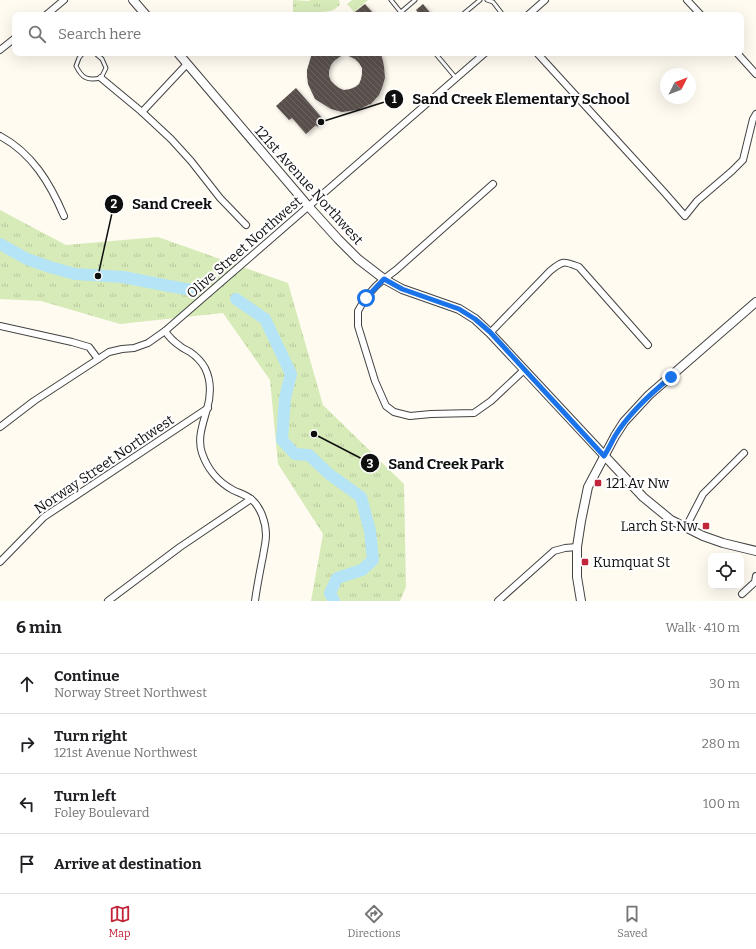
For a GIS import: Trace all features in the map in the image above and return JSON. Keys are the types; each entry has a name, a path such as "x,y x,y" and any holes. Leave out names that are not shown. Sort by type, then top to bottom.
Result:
{"street":[{"path":"50,12 64,0"},
{"path":"133,0 143,12"},
{"path":"531,12 545,0"},
{"path":"687,0 698,12"},
{"path":"0,50 12,40"},
{"name":"121st Avenue Northwest","path":"180,56 309,207 358,259 384,279 402,289 459,309 475,319 490,332 643,497 671,520 702,536 756,551"},
{"name":"Olive Street Northwest","path":"0,427 34,401 109,352 134,348 148,343 165,331 482,56"},
{"path":"540,56 685,216 697,201 743,160 753,119 756,114"},
{"path":"740,56 756,74"},
{"path":"142,112 187,64"},
{"path":"101,78 142,112 181,149 220,198 246,225"},
{"path":"0,136 20,149 42,172 64,216"},
{"path":"493,184 384,279 366,298 358,310 358,326 375,381 386,406 394,412 410,416 474,412 491,401 524,370"},
{"path":"490,332 550,271 558,264 566,262 579,267 648,345"},
{"path":"581,601 577,577 577,547 588,487 615,436 624,422 649,396 756,302"},
{"path":"0,326 89,347 98,359"},
{"path":"165,331 170,339 196,356 205,368 209,379 210,389 208,408 200,434 202,452 207,464 213,474 226,486 251,499 257,506 264,521 266,535 255,601"},
{"name":"Norway Street Northwest","path":"0,562 44,517 208,408"},
{"path":"686,527 703,494 744,453"},
{"path":"108,601 180,547 251,499"},
{"path":"498,601 554,551 577,547"},
{"path":"742,594 755,582 756,576"}],"lane":[{"path":"391,0 400,12"},
{"path":"404,12 415,0"},
{"path":"466,12 480,0"},
{"path":"487,0 492,1 501,12"},
{"path":"81,56 76,66 79,72 87,79 94,80 101,78 106,68 102,59 98,56"},
{"path":"437,56 456,78"}],"green space":[{"path":"293,0 339,0 340,5 331,11 293,12"},
{"path":"352,0 368,0 354,12 347,4"},
{"path":"0,210 66,245 158,237 288,283 323,405 404,484 406,587 400,601 311,601 323,534 278,464 270,380 223,313 120,324 41,301 0,299"}],"building":[{"path":"365,4 372,12 355,12"},
{"path":"423,4 430,12 418,12 416,10"},
{"path":"311,56 341,56 331,65 329,76 331,81 339,88 344,90 350,89 359,84 362,68 355,59 348,56 382,56 385,78 379,95 370,105 358,110 342,112 331,109 315,99 308,84 307,70"},
{"path":"296,88 324,120 317,127 316,125 306,134 292,118 289,120 276,106"}],"waterway":[{"path":"0,244 27,259 75,274 123,277 192,290"},
{"path":"236,299 265,319 291,374 285,398 282,440 295,454 309,455 329,474 361,497 370,531 373,560 362,570 337,578 330,593 334,601"}],"place":[{"name":"Sand Creek Elementary School","path":"321,122"},
{"name":"Sand Creek","path":"98,276"},
{"name":"Sand Creek Park","path":"314,434"},
{"name":"121 Av Nw","path":"598,483"},
{"name":"Larch St Nw","path":"706,526"},
{"name":"Kumquat St","path":"585,562"}],"route":[{"path":"366,298 384,279 402,289 459,309 475,319 490,332 604,456 624,422 649,396 671,377"}]}
